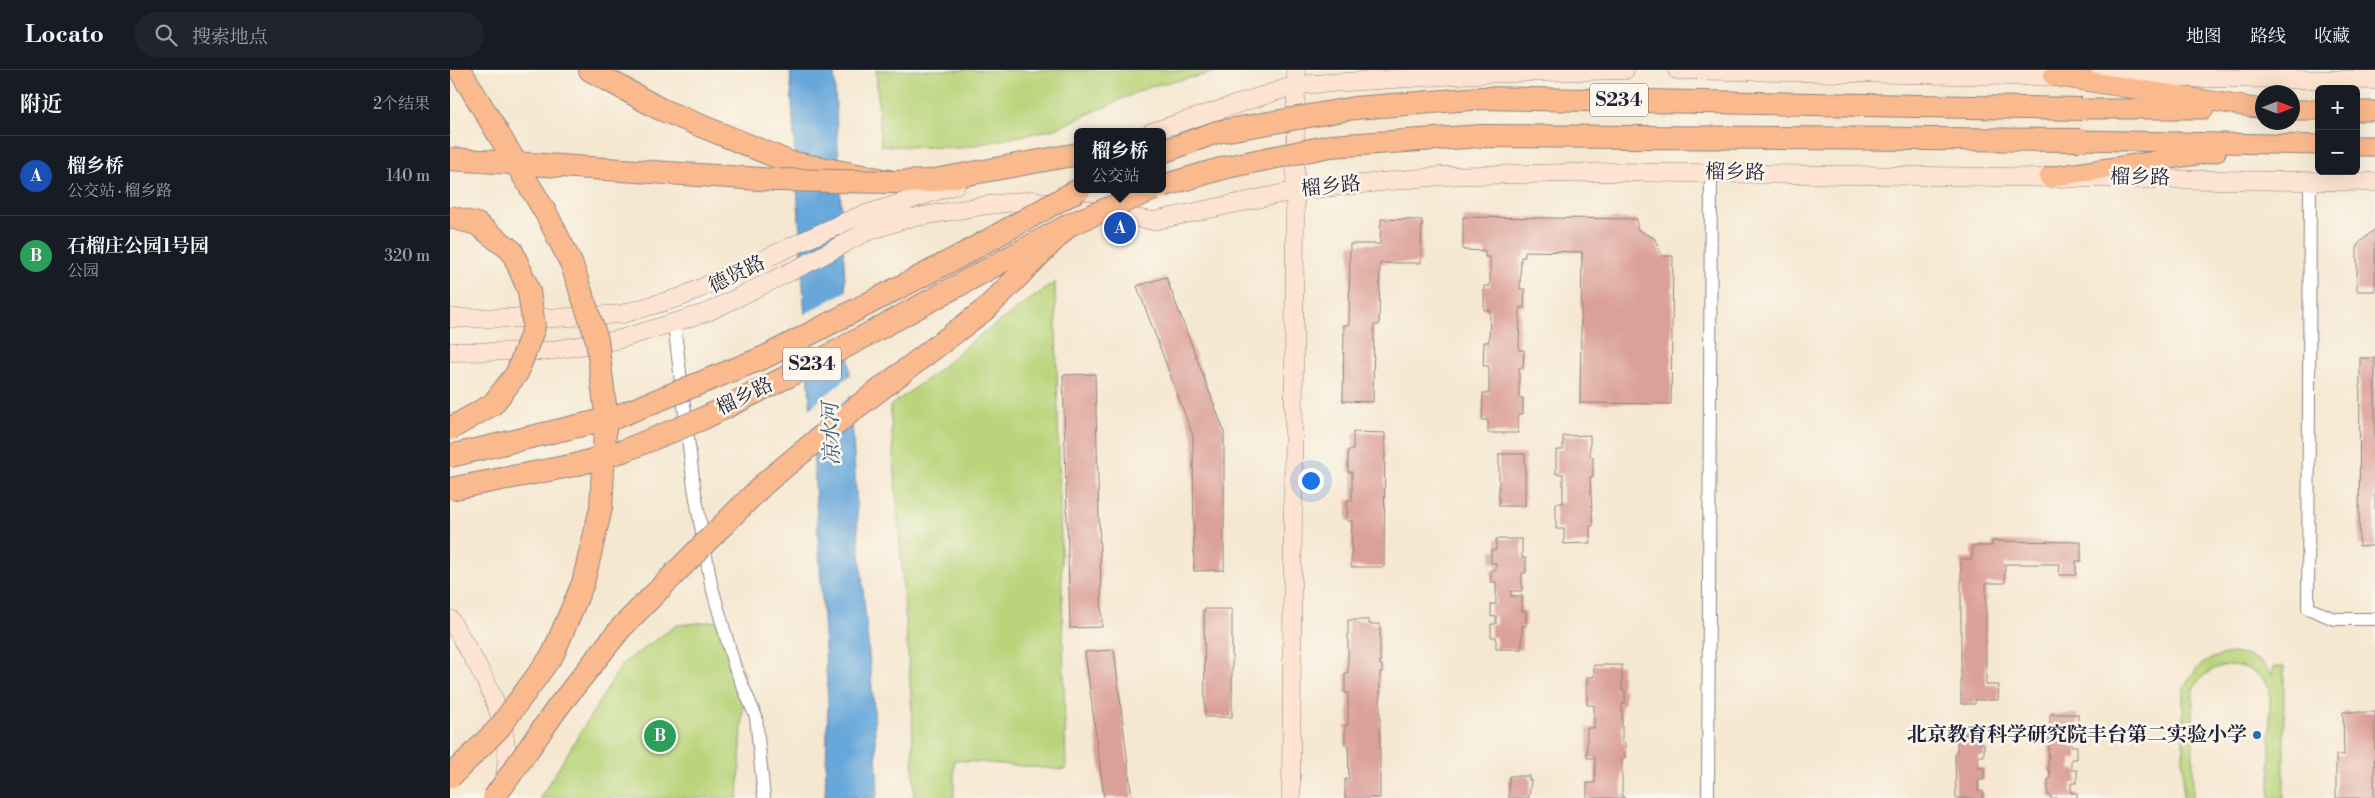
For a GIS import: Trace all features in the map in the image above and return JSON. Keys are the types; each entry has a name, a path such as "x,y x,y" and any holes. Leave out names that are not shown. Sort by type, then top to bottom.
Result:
{"highway":[{"path":"450,777 499,728 553,654 580,592 601,508 606,413 597,340 572,264 547,215 460,70"},
{"path":"590,70 660,109 788,162 894,182"},
{"name":"S234","path":"1166,151 1217,132 1355,108 1483,98 2082,109"},
{"path":"1166,139 1217,132"},
{"name":"榴乡路","path":"1166,185 1226,167 1330,146 1481,136 2080,140"},
{"path":"450,159 766,179 894,182 929,181 1074,155"},
{"name":"榴乡路","path":"450,456 616,417 765,357 960,256 1074,192"},
{"name":"榴乡路","path":"450,489 575,465 623,450 702,419 819,361 1069,225 1145,193"},
{"path":"450,217 478,224 512,251 529,291 534,327 517,373 493,404 450,428"},
{"path":"494,798 558,707 621,628 765,483 853,410 987,308 1069,225"}],"main road":[{"path":"2052,76 2255,108"},
{"path":"2082,109 2255,109"},
{"path":"2300,110 2315,110"},
{"path":"2360,111 2375,111"},
{"name":"榴乡路","path":"2080,140 2315,145"},
{"path":"2049,177 2270,144"},
{"path":"2360,146 2375,146"}],"street":[{"path":"450,83 455,70"},
{"path":"1162,128 1296,78 1625,70"},
{"path":"1677,70 2375,80"},
{"path":"1291,798 1296,78"},
{"path":"450,318 554,318 622,314 681,297 854,218 885,206 972,180 1074,155"},
{"name":"榴乡路","path":"1033,200 1153,222 1294,191 1440,176 1610,172 2375,182"},
{"path":"1708,798 1711,173"},
{"path":"2310,181 2308,608 2334,620 2375,619"},
{"name":"德贤路","path":"450,352 548,351 617,340 708,312 864,233 904,219 988,205 1033,200"},
{"path":"674,324 694,487 711,584 735,668 756,717 764,798"},
{"path":"450,619 480,671 498,708 508,751 506,776 500,798"}],"green space":[{"path":"876,70 1229,70 1151,86 1055,129 962,148 881,146"},
{"path":"1055,282 1066,770 954,760 954,798 914,798 912,711 890,406 931,376 980,335"},
{"path":"717,621 745,673 738,798 540,798 623,663 677,625"},
{"path":"2225,654 2245,655 2261,662 2272,675 2273,667 2284,667 2284,798 2270,798 2270,689 2253,671 2231,665 2210,671 2193,689 2193,798 2183,798 2183,694 2186,685 2190,677 2201,665"}],"water":[{"name":"凉水河","path":"790,70 834,70 858,531 874,710 878,792 876,798 825,798 828,701"}],"pier":[{"path":"848,290 851,351 806,375 803,315"},
{"path":"853,373 854,393 810,432 809,409"}],"building":[{"path":"1463,217 1637,219 1637,229 1655,239 1662,256 1673,256 1671,404 1580,403 1582,252 1525,251 1525,257 1521,257 1520,289 1525,289 1524,308 1520,307 1519,350 1524,350 1523,368 1519,368 1519,398 1523,398 1523,414 1518,414 1518,433 1488,433 1488,420 1482,420 1483,393 1489,393 1489,366 1483,366 1484,342 1489,342 1490,310 1484,310 1484,286 1490,286 1490,257 1485,257 1485,251 1463,250"},
{"path":"1381,219 1422,220 1421,263 1380,263 1379,325 1374,325 1373,402 1343,401 1344,325 1349,325 1350,244 1380,244"},
{"path":"2375,229 2375,291 2357,291 2357,245"},
{"path":"1166,277 1224,431 1224,570 1194,571 1193,436 1137,286"},
{"path":"2360,358 2375,358 2375,546 2359,546"},
{"path":"1095,374 1102,627 1070,628 1063,375"},
{"path":"1353,432 1385,433 1384,567 1351,567 1352,521 1347,521 1347,500 1352,500 1352,472 1348,472 1348,450 1353,450"},
{"path":"1590,435 1590,457 1593,457 1593,477 1590,477 1593,526 1590,526 1590,543 1564,544 1564,529 1556,529 1556,503 1563,503 1563,474 1556,474 1556,450 1563,450 1563,436"},
{"path":"1499,454 1525,454 1525,506 1499,506"},
{"path":"1496,539 1522,539 1522,558 1526,558 1526,573 1522,573 1522,591 1511,591 1511,596 1522,596 1522,611 1526,611 1526,626 1522,626 1522,649 1496,649 1496,637 1491,637 1491,624 1496,624 1496,616 1491,617 1491,604 1496,604 1496,582 1491,582 1491,570 1496,570 1496,563 1491,563 1491,550 1496,550"},
{"path":"1992,541 2081,542 2081,561 2076,561 2076,575 2059,575 2060,564 2005,564 2005,583 1986,583 1986,685 1999,685 1998,700 1975,700 1975,704 1961,704 1961,559 1972,559 1972,546 1992,546"},
{"path":"1204,609 1232,609 1232,717 1205,717"},
{"path":"1348,620 1369,620 1369,624 1380,624 1380,665 1382,665 1382,672 1380,672 1380,798 1345,798 1345,779 1349,779 1348,745 1345,745 1345,725 1348,725 1348,693 1345,693 1345,673 1348,673"},
{"path":"1114,650 1132,798 1104,798 1085,652"},
{"path":"1594,665 1622,665 1622,690 1625,690 1625,704 1622,704 1622,743 1625,743 1625,758 1622,758 1622,796 1625,798 1587,798 1587,783 1595,783 1595,758 1587,758 1587,728 1594,728 1594,705 1587,705 1587,677 1594,677"},
{"path":"2343,712 2375,712 2374,798 2336,798 2336,755 2344,755"},
{"path":"2050,714 2078,714 2078,734 2071,734 2071,746 2077,746 2077,759 2071,759 2071,770 2077,770 2077,783 2071,783 2071,793 2077,793 2077,798 2050,798 2050,795 2048,795 2048,779 2050,779 2050,771 2048,771"},
{"path":"1957,734 1978,734 1978,743 1984,743 1984,756 1978,756 1978,768 1984,768 1984,780 1978,780 1978,791 1983,791 1983,798 1956,798 1955,752 1957,752"},
{"path":"1509,776 1529,776 1529,780 1531,780 1529,798 1509,798"}],"place":[{"name":"榴乡桥","path":"1120,228"},
{"name":"北京教育科学研究院丰台第二实验小学","path":"2257,735"},
{"name":"石榴庄公园1号园","path":"660,736"}]}
